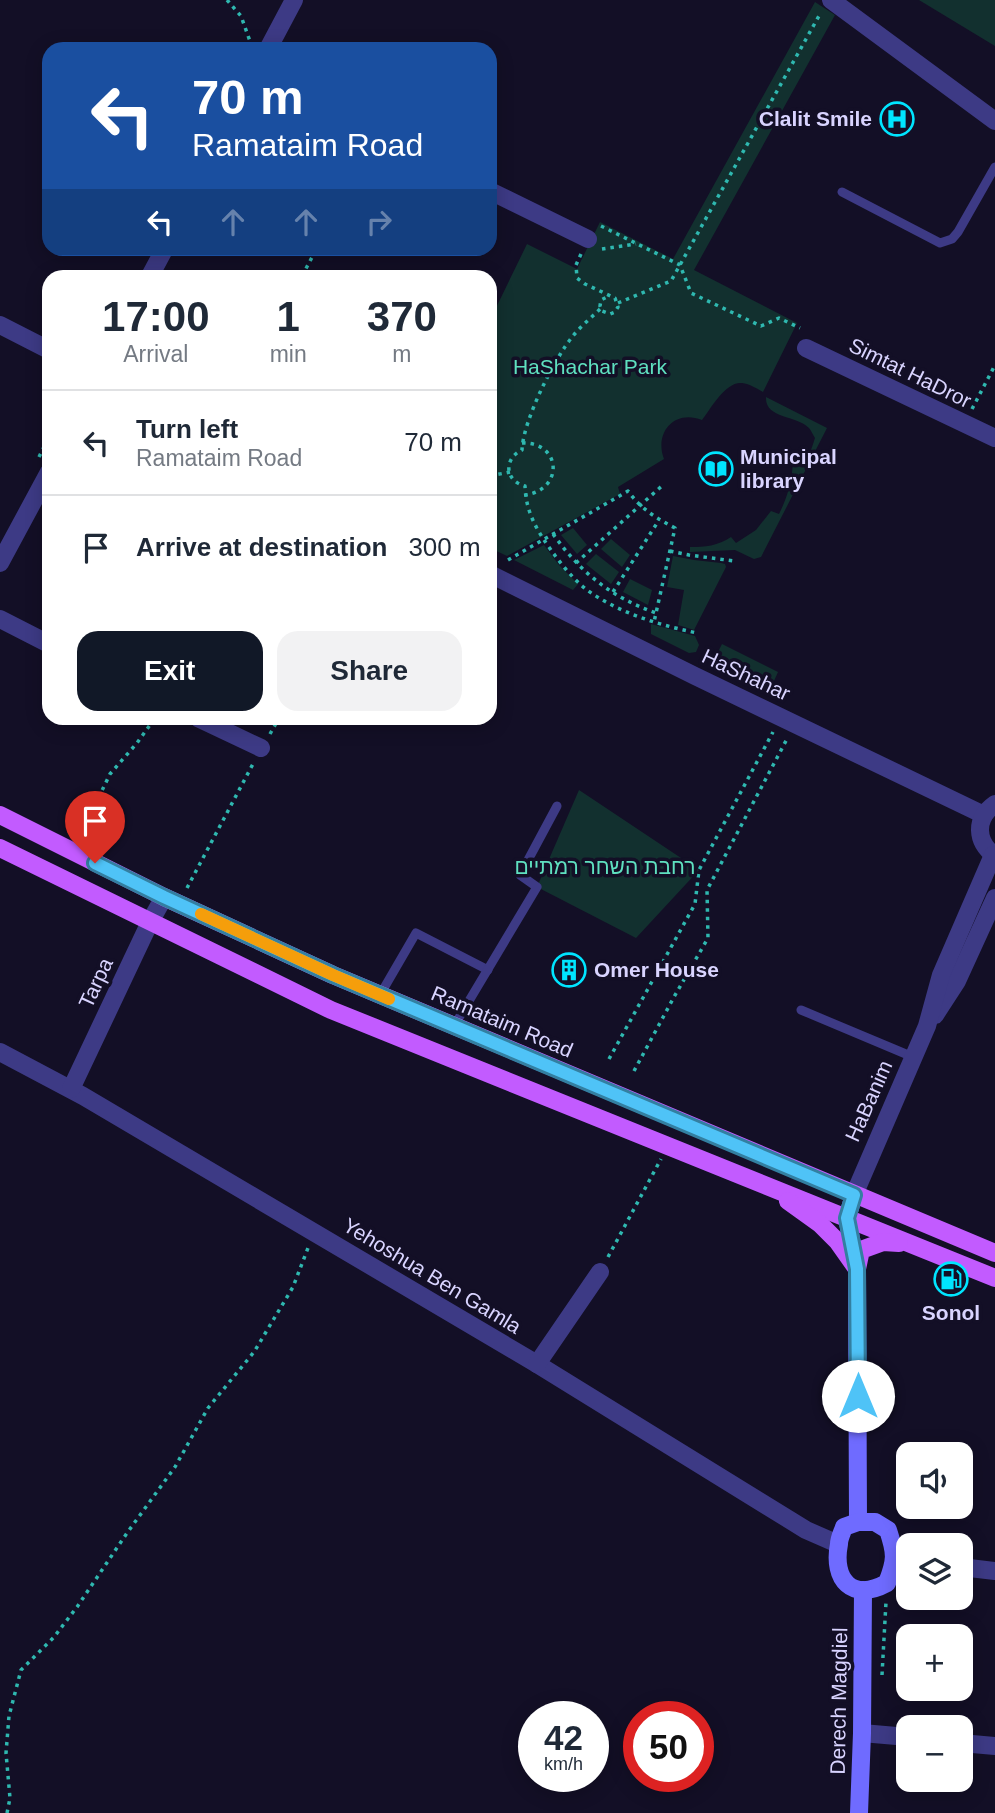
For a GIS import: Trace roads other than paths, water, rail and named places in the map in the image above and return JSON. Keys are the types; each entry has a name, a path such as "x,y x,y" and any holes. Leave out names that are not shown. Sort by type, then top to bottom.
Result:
{"main road":[{"name":"Ramataim Road","path":"0,815 171,900 333,975 995,1254"},
{"path":"0,848 331,1010 995,1278"},
{"path":"769,1187 820,1224 838,1242 857,1269"},
{"path":"854,1195 847,1218 857,1269 859,1522"},
{"path":"857,1269 861,1250 883,1242 909,1244"},
{"path":"896,1551 888,1531 875,1522 859,1522 844,1528 838,1544 839,1571 843,1580 854,1589 874,1590 887,1583 896,1570"},
{"name":"Derech Magdiel","path":"859,1813 863,1590"}],"street":[{"path":"272,42 294,0"},
{"path":"826,6 995,121"},
{"path":"497,195 591,245"},
{"path":"0,325 42,346"},
{"name":"Simtat HaDror","path":"806,348 995,439"},
{"path":"0,563 42,485"},
{"name":"HaShahar","path":"497,577 788,720 990,810"},
{"path":"0,619 42,640"},
{"path":"213,725 261,748"},
{"path":"990,810 980,825 980,836 984,846 994,856"},
{"name":"HaBanim","path":"854,1195 927,1026 941,975 994,856"},
{"name":"HaBanim","path":"927,1026 957,981 995,898"},
{"name":"Tarpa","path":"71,1089 150,922 171,900"},
{"name":"Yehoshua Ben Gamla","path":"0,1052 71,1089 537,1364 806,1530 838,1544"},
{"path":"537,1364 600,1272"},
{"path":"973,1568 995,1571"},
{"path":"862,1733 896,1736"},
{"path":"973,1743 995,1746"}],"lane":[{"path":"842,192 940,243 952,239 958,232 995,167"},
{"path":"454,1026 537,887 520,875 557,806"},
{"path":"380,995 416,933 488,970"},
{"path":"801,1010 913,1057"}],"place":[{"name":"Clalit Smile","path":"897,119"},
{"name":"Municipal library","path":"716,469"},
{"name":"Omer House","path":"569,970"},
{"name":"Sonol","path":"951,1279"}],"park label":[{"name":"HaShachar Park","path":"590,367"},
{"name":"רחבת השחר רמתיים","path":"605,867"}]}
